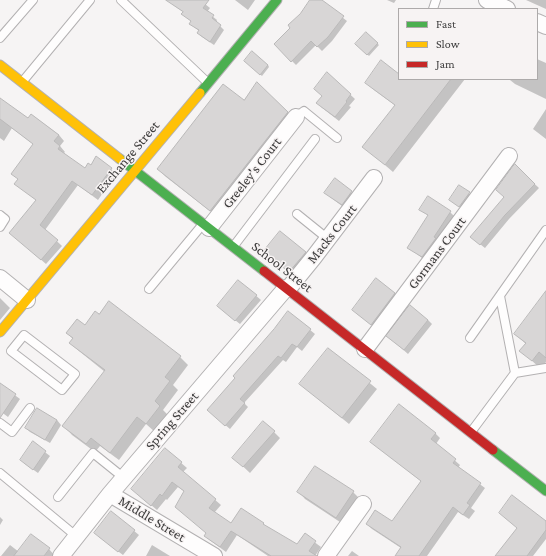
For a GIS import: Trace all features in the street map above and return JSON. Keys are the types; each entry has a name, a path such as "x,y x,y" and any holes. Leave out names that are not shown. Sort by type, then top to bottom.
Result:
{"street":[{"name":"Exchange Street","path":"6,339 27,300 277,0"},
{"path":"487,0 507,6"},
{"name":"School Street","path":"0,65 546,491"},
{"name":"Greeley's Court","path":"206,226 296,117"},
{"name":"Gormans Court","path":"365,349 509,156"},
{"name":"Macks Court","path":"287,289 328,239 374,178"},
{"path":"0,278 27,300"},
{"name":"Spring Street","path":"60,556 110,494 287,289"},
{"name":"Middle Street","path":"110,494 214,556"},
{"path":"326,556 363,504"}],"lane":[{"path":"0,38 33,0"},
{"path":"22,82 90,0"},
{"path":"121,0 208,82"},
{"path":"296,117 304,111 337,138"},
{"path":"233,247 315,140"},
{"path":"297,214 328,239"},
{"path":"0,215 5,219 0,227"},
{"path":"150,289 206,226"},
{"path":"470,338 546,230"},
{"path":"500,296 515,373"},
{"path":"24,334 75,374 62,390 11,351 6,339 24,334"},
{"path":"471,432 515,373 546,368"},
{"path":"0,424 12,432 30,408"},
{"path":"58,497 93,453 124,478"},
{"path":"0,473 76,536"}],"building":[{"path":"166,0 209,0 203,8 214,15 212,18 221,25 210,42 197,33 199,30 189,24 191,21 181,14 183,12"},
{"path":"310,0 322,0 344,16 328,37 317,47 311,41 291,62 274,44 290,28 288,25 300,14"},
{"path":"366,32 378,43 367,55 355,44"},
{"path":"252,51 268,65 260,75 244,61"},
{"path":"381,60 398,73 398,80 450,80 385,165 362,147 395,105 365,83"},
{"path":"327,72 351,94 346,101 347,102 335,117 316,103 322,96 314,89"},
{"path":"257,82 288,112 210,211 157,169 223,84 244,100"},
{"path":"0,98 28,118 31,114 59,135 54,141 60,146 58,149 85,168 88,163 91,165 96,156 112,168 92,195 72,181 40,225 58,240 41,260 9,233 36,200 14,184 18,179 11,174 33,144 0,119"},
{"path":"515,164 535,184 505,215 480,245 470,237 504,197 496,190"},
{"path":"335,178 352,191 342,205 324,193"},
{"path":"459,185 470,192 459,207 449,200"},
{"path":"428,196 451,211 434,237 436,238 422,257 407,248 428,215 419,210"},
{"path":"280,231 306,252 289,272 263,252"},
{"path":"376,278 395,293 371,325 352,310"},
{"path":"238,280 257,295 235,321 217,306"},
{"path":"546,291 546,358 539,352 532,361 519,351 526,343 514,334"},
{"path":"109,301 181,356 165,377 170,381 155,401 160,406 146,424 137,417 110,453 91,438 86,444 62,426 105,370 69,343 73,338 66,333 77,319 85,325 95,311 99,314"},
{"path":"410,305 428,320 404,350 386,336"},
{"path":"288,311 311,329 297,347 292,344 281,358 278,356 240,399 245,403 225,426 207,410 235,378 233,376"},
{"path":"328,348 371,381 342,418 299,384"},
{"path":"0,383 16,394 0,418"},
{"path":"399,404 436,433 431,439 456,459 453,463 481,483 467,503 470,505 463,515 453,507 419,556 395,556 401,547 366,524 375,510 392,521 421,481 370,442"},
{"path":"37,408 57,420 45,440 25,428"},
{"path":"263,421 275,431 243,467 232,458"},
{"path":"33,441 46,451 33,470 20,460"},
{"path":"165,448 182,462 178,467 216,499 209,508 231,523 241,508 264,523 263,524 297,544 305,533 316,541 309,551 317,556 271,556 231,531 220,547 204,536 206,533 175,507 184,491 172,482 162,496 160,494 151,506 131,489"},
{"path":"315,466 354,491 336,518 297,492"},
{"path":"512,495 546,521 546,530 527,556 495,556 517,528 499,513"},
{"path":"111,511 135,530 118,552 94,533"},
{"path":"31,534 50,548 44,556 14,556"}],"traffic: fast":[{"path":"200,93 277,0"},
{"path":"120,159 264,271"},
{"path":"493,450 546,491"}],"traffic: slow":[{"path":"0,65 120,159"},
{"path":"0,332 200,93"}],"traffic: jam":[{"path":"264,271 493,450"}]}
